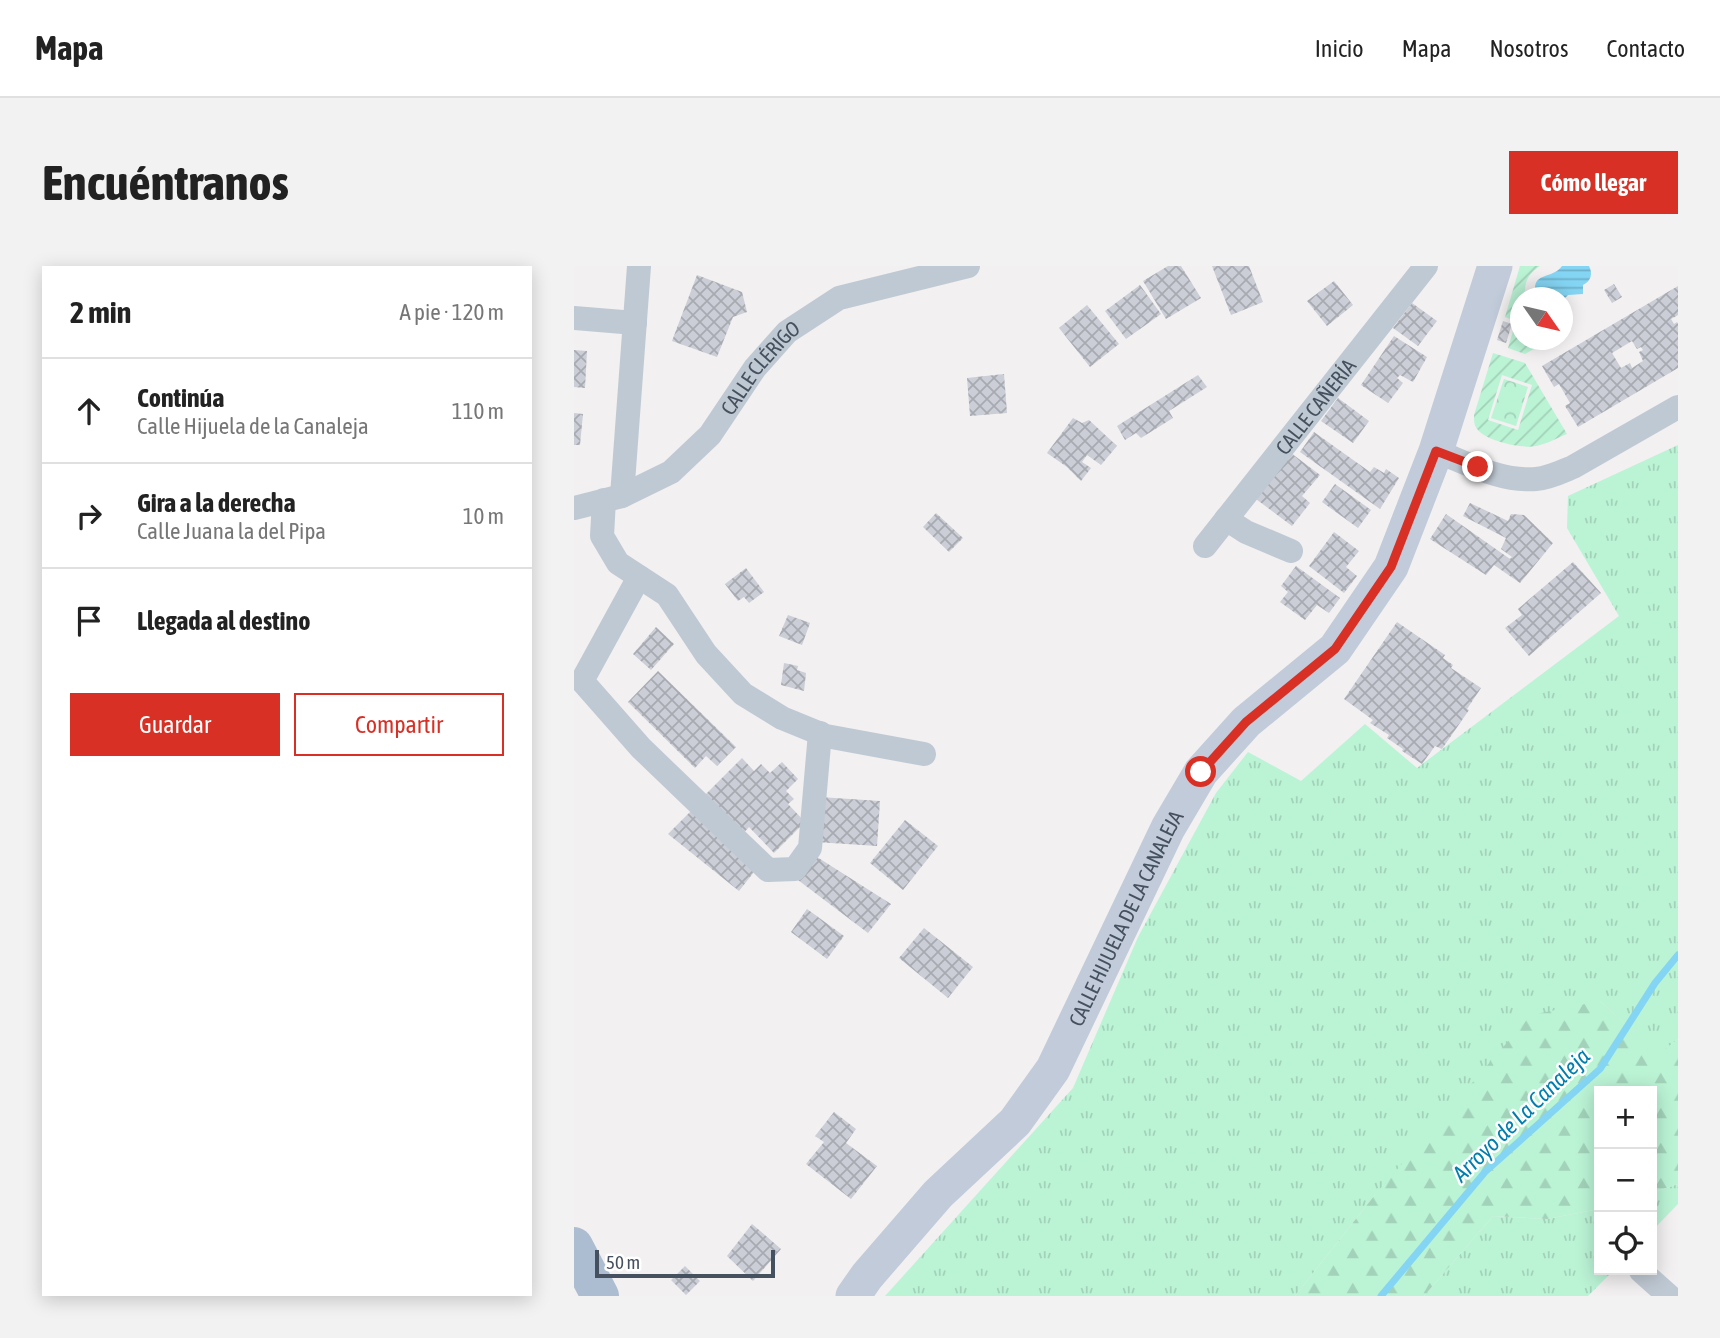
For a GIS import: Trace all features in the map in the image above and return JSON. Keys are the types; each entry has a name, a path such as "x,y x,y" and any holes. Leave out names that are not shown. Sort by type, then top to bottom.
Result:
{"main road":[{"path":"574,1246 600,1296"}],"street":[{"path":"639,266 635,323 613,498 603,536 618,563 667,595 706,654 743,694 782,718 820,733 924,754"},
{"name":"CALLE CLÉRIGO","path":"574,508 613,498 671,472 710,435 755,368 787,332 839,298 918,272 968,266"},
{"name":"CALLE CAÑERÍA","path":"1205,546 1426,266"},
{"name":"CALLE HIJUELA DE LA CANALEJA","path":"853,1296 938,1194 1015,1122 1045,1080 1168,828 1201,772 1246,722 1335,649 1391,567 1436,451 1495,266"},
{"path":"574,318 635,323"},
{"path":"1436,451 1497,474 1537,479 1573,467 1678,407"},
{"path":"1226,519 1246,532 1291,551"},
{"path":"639,577 582,681 641,748 768,870 795,869 810,848 820,733"},
{"path":"1645,1275 1668,1296"}],"green space":[{"path":"1520,266 1540,266 1527,279 1525,287 1514,287"},
{"path":"1510,300 1510,319 1505,317"},
{"path":"1514,350 1532,350 1525,354"},
{"path":"1493,353 1525,363 1567,434 1536,446 1514,445 1483,434 1476,427 1474,415","holes":["1502,375 1532,385 1518,430 1488,420"]},
{"path":"1504,379 1528,387 1516,426 1491,418"},
{"path":"1678,445 1678,1039 1659,1055 1600,1001 1374,1196 1295,1296 885,1296 1073,1088 1138,937 1216,793 1248,752 1301,781 1365,724 1417,768 1619,616 1567,528 1568,496"},
{"path":"1600,1001 1659,1054 1678,1039 1678,1184 1657,1191 1657,1086 1594,1086 1594,1210 1547,1219 1493,1216 1424,1296 1295,1296 1374,1196 1531,1015"},
{"path":"1678,1184 1678,1204 1657,1226 1657,1212 1657,1191"},
{"path":"1594,1210 1594,1275 1609,1275 1588,1296 1424,1296 1493,1216 1547,1219"}],"water":[{"path":"1562,266 1589,266 1590,277 1583,285 1583,294 1573,295 1573,287 1535,287 1539,279"}],"building":[{"path":"1168,266 1181,266 1201,298 1166,319 1143,281"},
{"path":"1212,266 1249,266 1263,302 1231,315"},
{"path":"697,275 742,292 747,312 733,317 717,357 672,341"},
{"path":"1334,281 1353,305 1327,326 1307,301"},
{"path":"1614,284 1622,297 1612,303 1604,290"},
{"path":"1140,285 1161,314 1126,339 1105,311"},
{"path":"1678,286 1678,315 1671,319 1674,324 1678,324 1678,368 1578,427 1565,406 1570,403 1559,384 1554,387 1542,366","holes":["1632,341 1637,349 1641,347 1643,350 1639,352 1643,361 1632,368 1630,363 1621,368 1612,353"]},
{"path":"1412,303 1437,321 1418,346 1393,328"},
{"path":"1087,305 1119,344 1090,367 1059,328"},
{"path":"1503,321 1510,323 1506,343 1497,340"},
{"path":"1394,336 1427,357 1413,382 1400,375 1397,378 1403,383 1388,403 1361,385"},
{"path":"574,350 587,351 585,388 574,387"},
{"path":"1004,374 1007,413 970,416 967,378"},
{"path":"1198,375 1207,387 1169,411 1173,418 1141,438 1136,433 1125,440 1117,426"},
{"path":"1338,398 1369,421 1353,443 1321,421"},
{"path":"574,413 583,414 580,445 574,445"},
{"path":"1073,418 1082,423 1089,420 1117,446 1101,465 1087,455 1082,462 1091,468 1081,481 1047,453"},
{"path":"1314,432 1370,472 1374,467 1384,473 1386,469 1399,478 1380,509 1300,452"},
{"path":"1291,453 1320,475 1302,496 1310,503 1292,526 1256,499"},
{"path":"1335,484 1371,510 1358,528 1322,502"},
{"path":"1470,503 1508,521 1511,514 1524,515 1553,543 1520,583 1494,565 1486,575 1430,539 1446,514 1510,559 1512,557 1501,549 1506,538 1463,516"},
{"path":"936,513 963,538 949,552 923,527"},
{"path":"1334,532 1359,551 1346,567 1357,576 1344,593 1309,566"},
{"path":"1573,562 1601,593 1529,656 1505,628 1522,615 1518,609"},
{"path":"1296,566 1340,598 1329,613 1317,605 1305,620 1280,602 1288,592 1281,586"},
{"path":"746,568 764,592 749,603 744,597 738,601 725,584"},
{"path":"788,615 810,623 802,645 779,636"},
{"path":"1397,622 1445,655 1443,658 1453,665 1451,668 1481,688 1442,749 1435,746 1422,764 1402,751 1403,749 1387,738 1389,735 1370,723 1373,720 1344,699"},
{"path":"656,627 674,644 651,670 633,654"},
{"path":"784,663 798,666 797,670 806,673 804,691 781,685"},
{"path":"658,671 736,747 717,766 706,756 695,768 628,702"},
{"path":"742,758 754,771 761,764 770,773 782,762 798,779 786,791 794,799 788,804 805,822 774,853 749,827 741,836 703,797"},
{"path":"820,797 880,801 877,846 816,842"},
{"path":"693,809 758,867 739,891 668,834"},
{"path":"905,820 938,846 903,890 870,863"},
{"path":"817,857 891,904 868,933 798,880"},
{"path":"807,909 844,936 827,959 791,932"},
{"path":"924,928 973,967 948,998 899,958"},
{"path":"834,1112 856,1129 846,1143 877,1166 851,1199 806,1164 824,1142 815,1136"},
{"path":"752,1224 781,1249 753,1281 727,1256"},
{"path":"685,1266 700,1281 686,1295 671,1280"}],"waterway":[{"name":"Arroyo de La Canaleja","path":"1381,1296 1485,1172 1600,1069 1655,983 1678,955"}],"route":[{"path":"1201,772 1246,722 1335,649 1391,567 1436,451 1478,467"}]}
